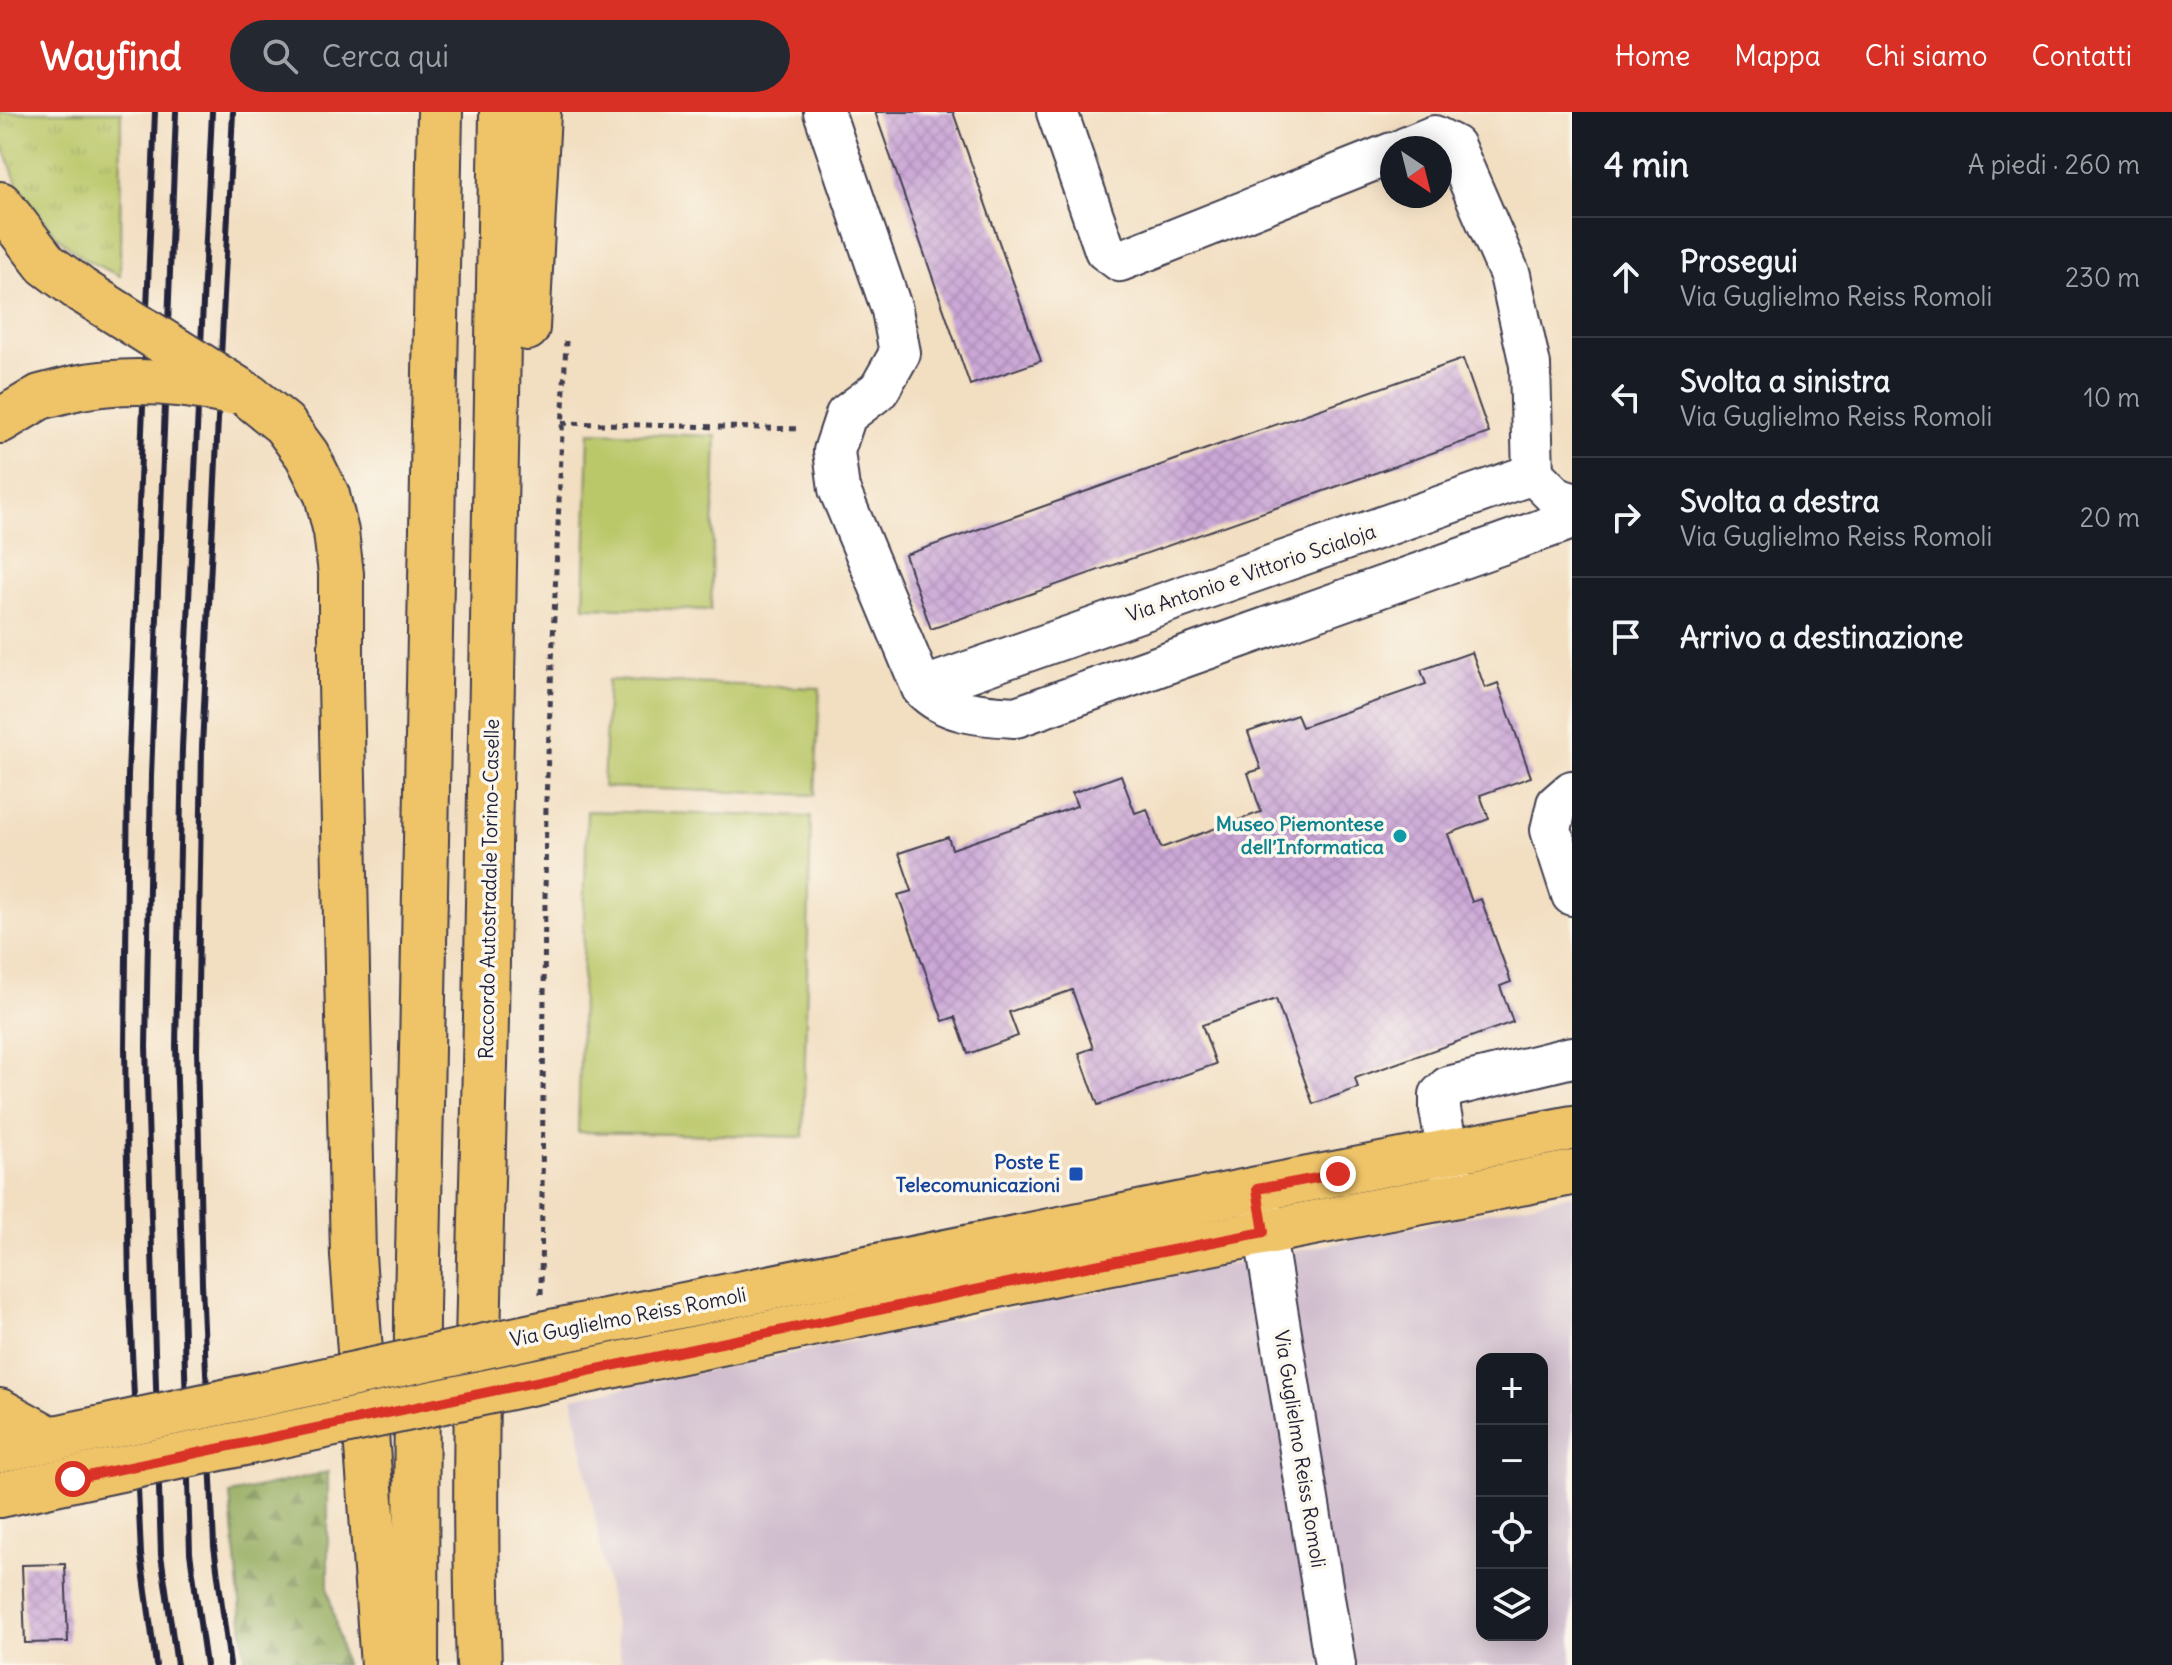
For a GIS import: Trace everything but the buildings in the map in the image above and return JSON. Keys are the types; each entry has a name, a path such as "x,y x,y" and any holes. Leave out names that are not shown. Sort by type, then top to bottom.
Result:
{"main road":[{"path":"416,1665 417,1309 440,112"},
{"name":"Raccordo Autostradale Torino-Caselle","path":"479,1665 476,1583 502,112"},
{"path":"493,749 516,516 538,112"},
{"path":"0,204 46,264 81,290 249,396 284,424 307,455 327,495 336,532 341,574 353,1256 383,1665"},
{"path":"0,421 40,397 104,383 184,383 249,396"},
{"name":"Via Guglielmo Reiss Romoli","path":"0,1450 546,1333 1572,1128"},
{"path":"0,1495 1264,1232 1572,1173"},
{"path":"0,1411 56,1438"}],"street":[{"path":"824,112 892,310 900,353 879,390 846,415 834,451 839,489 922,688 933,699 972,714 1016,717 1572,519"},
{"path":"1057,112 1105,250 1120,261 1380,158"},
{"path":"1452,145 1510,275 1530,365 1533,474 1557,498 1572,503"},
{"name":"Via Antonio e Vittorio Scialoja","path":"922,688 1533,474"},
{"path":"1572,791 1557,804 1551,830 1572,895"},
{"path":"1455,1195 1440,1095 1448,1087 1572,1057"},
{"name":"Via Guglielmo Reiss Romoli","path":"1257,1189 1335,1665"}],"path":[{"path":"546,1333 546,800 566,329"},
{"path":"562,423 802,429 839,435"}],"shaded area":[{"path":"1572,1195 1572,1665 622,1665 573,1398"}],"green space":[{"path":"0,112 121,112 120,276 86,260 56,236 18,186 0,137"},
{"path":"589,432 716,436 711,610 584,607"},
{"path":"608,680 820,688 815,795 603,787"},
{"path":"587,811 811,817 803,1137 578,1132"},
{"path":"328,1472 328,1590 345,1665 246,1665 230,1494"}],"railway":[{"path":"155,112 128,775 125,1048 129,1284 141,1555 156,1665"},
{"path":"176,112 151,776 146,1047 161,1555 177,1665"},
{"path":"206,1665 190,1553 176,1046 182,748 212,112"},
{"path":"230,1665 214,1546 202,1284 197,1050 202,747 233,112"}],"place":[{"name":"Museo Piemontese dell’Informatica","path":"1400,836"},
{"name":"Poste E Telecomunicazioni","path":"1076,1174"}],"route":[{"path":"73,1479 1264,1232 1257,1189 1338,1174"}]}
